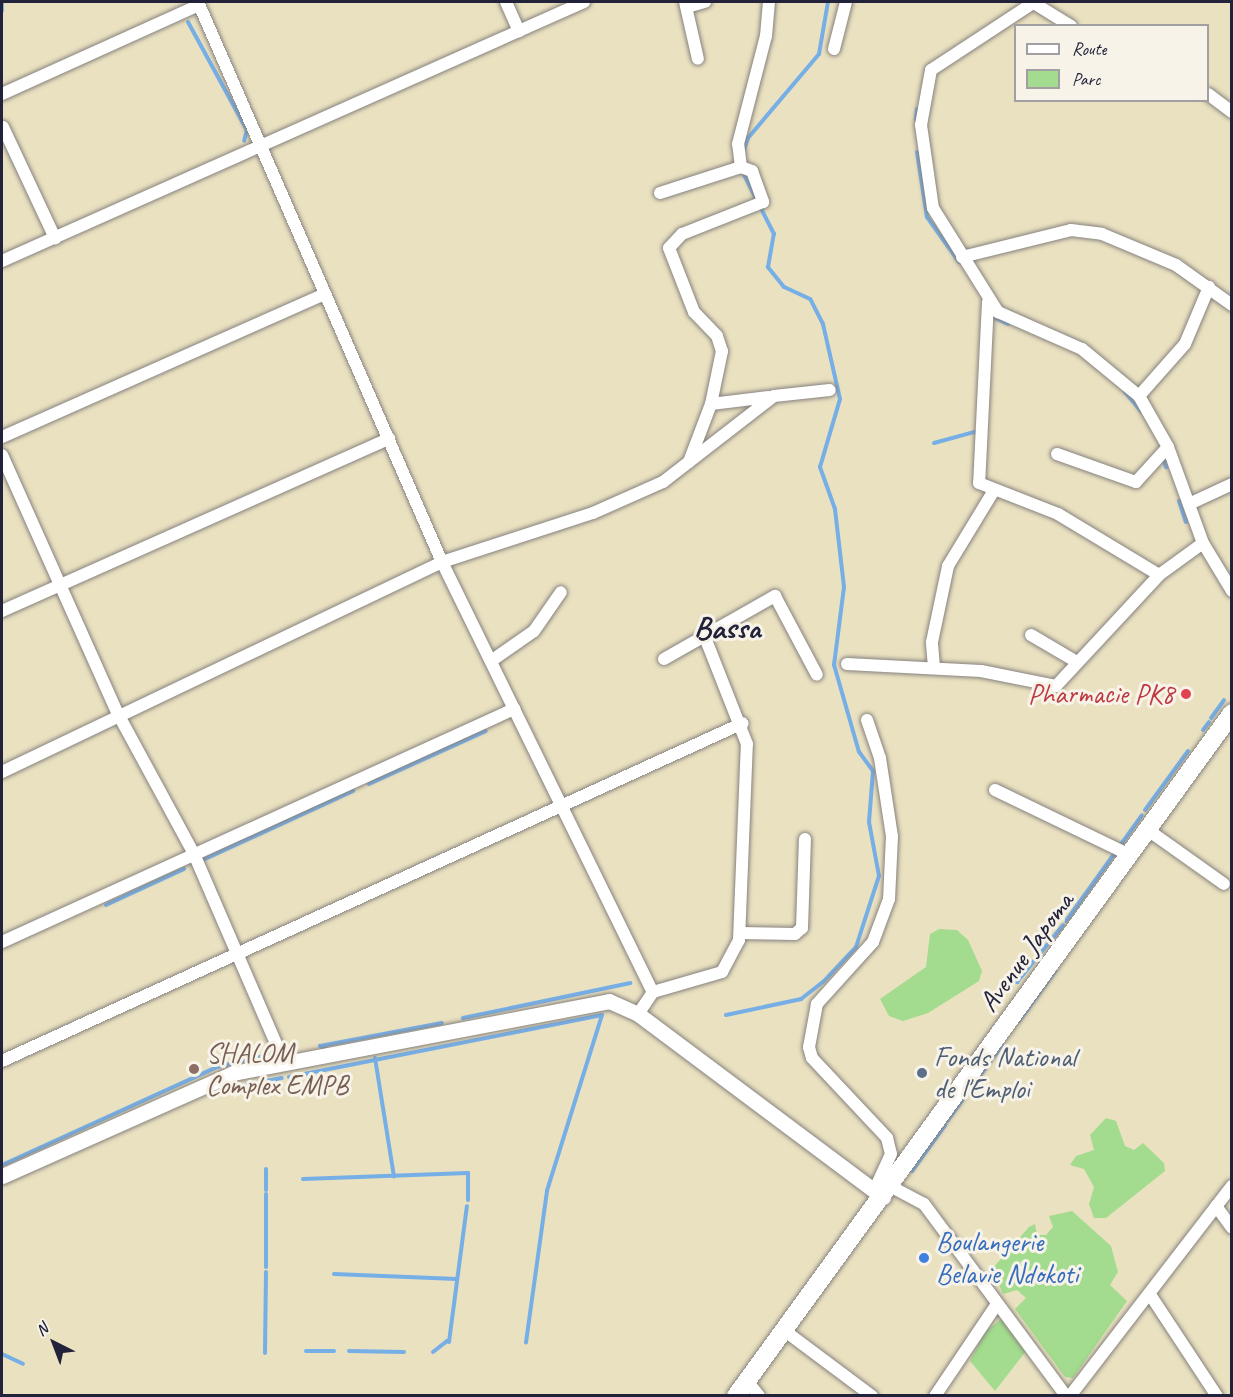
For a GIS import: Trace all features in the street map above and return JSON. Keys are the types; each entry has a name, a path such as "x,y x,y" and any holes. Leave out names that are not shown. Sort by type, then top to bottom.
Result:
{"main road":[{"name":"Avenue Japoma","path":"742,1388 882,1191 1232,713"}],"street":[{"path":"506,2 519,31"},
{"path":"2,261 584,2"},
{"path":"698,59 686,4 705,2"},
{"path":"741,167 738,144 766,36 769,2"},
{"path":"834,49 846,2"},
{"path":"1068,24 1033,2 945,59 925,84 921,125 930,191 940,223 988,302 1008,319 1082,349 1139,396 1168,447 1203,543 1232,591"},
{"path":"2,94 199,3 323,295 442,562 653,992"},
{"path":"1209,95 1232,112"},
{"path":"3,127 55,238"},
{"path":"660,194 741,167 752,171 762,204 682,234 669,248 697,318 721,342 711,404 688,465"},
{"path":"962,257 1071,230 1102,234 1142,248 1209,287 1232,304"},
{"path":"1139,396 1182,349 1209,287"},
{"path":"2,437 323,295"},
{"path":"988,302 978,477 984,489 1058,514 1159,575"},
{"path":"711,404 787,392 830,390"},
{"path":"2,772 118,714 442,562 593,513 688,465 764,401 787,392"},
{"path":"2,611 60,582 389,439"},
{"path":"1057,454 1131,483 1168,447"},
{"path":"2,455 118,714 194,854 232,952 283,1060"},
{"path":"1189,504 1232,484"},
{"path":"934,667 932,642 948,566 993,492"},
{"path":"847,664 934,667 1053,686 1159,575 1203,543"},
{"path":"491,661 534,631 561,592"},
{"path":"664,659 775,596 817,675"},
{"path":"638,1014 653,992 722,972 736,954 740,933 747,762 743,723 704,635"},
{"path":"1031,635 1077,662"},
{"path":"2,942 514,709"},
{"path":"867,720 880,758 892,836 889,899 873,942 817,1004 809,1047 812,1058 887,1138 891,1154 882,1191"},
{"path":"2,1061 232,952 743,723"},
{"path":"995,790 1130,855"},
{"path":"1148,830 1224,884"},
{"path":"740,933 795,934 802,928 805,839"},
{"path":"2,1176 218,1079 283,1060 596,1002 623,1004 882,1191 924,1204 997,1304 1068,1395 1151,1296 1232,1186"},
{"path":"1216,1206 1232,1228"},
{"path":"1151,1296 1217,1395"},
{"path":"935,1395 997,1304"},
{"path":"785,1330 872,1395"},
{"path":"742,1388 759,1395"}],"green space":[{"path":"939,929 957,930 968,940 982,971 979,981 928,1013 903,1021 889,1016 880,999 926,967 930,934"},
{"path":"1106,1118 1116,1121 1125,1146 1134,1150 1143,1143 1164,1163 1165,1171 1106,1218 1094,1218 1089,1204 1094,1187 1084,1169 1070,1165 1076,1156 1094,1150 1090,1135"},
{"path":"1072,1211 1111,1246 1118,1272 1110,1285 1127,1301 1073,1378 1065,1377 1015,1309 1026,1298 1017,1290 1003,1294 992,1269 1029,1227 1035,1224 1037,1235 1046,1235 1053,1227 1049,1216"},
{"path":"1001,1319 1026,1351 995,1391 970,1361 985,1332"}],"waterway":[{"path":"743,152 748,138 819,54 828,2"},
{"path":"2,3 2,11"},
{"path":"188,22 247,130 244,141"},
{"path":"916,120 917,109"},
{"path":"917,152 927,217 959,262"},
{"path":"726,1015 801,999 823,982 856,947 879,876 869,822 873,771 859,752 834,665 844,587 835,509 820,467 840,399 823,324 810,299 784,287 768,267 774,234 742,171"},
{"path":"989,315 1008,324"},
{"path":"1125,392 1141,411"},
{"path":"934,443 978,431"},
{"path":"1162,457 1166,467"},
{"path":"1179,501 1186,522"},
{"path":"1211,718 1224,700"},
{"path":"1203,730 1209,722"},
{"path":"369,784 486,731"},
{"path":"1145,810 1188,751"},
{"path":"205,859 353,791"},
{"path":"1066,921 1142,815"},
{"path":"106,905 184,869"},
{"path":"1009,975 1017,982 1063,925"},
{"path":"1019,1021 1055,971"},
{"path":"463,1018 630,983"},
{"path":"289,1077 602,1015 547,1191 526,1343"},
{"path":"328,1050 320,1046 442,1023"},
{"path":"965,1096 1002,1045"},
{"path":"2,1165 217,1067 268,1055"},
{"path":"375,1058 394,1176"},
{"path":"217,1091 282,1078"},
{"path":"947,1121 962,1100"},
{"path":"912,1171 945,1125"},
{"path":"266,1169 266,1190"},
{"path":"303,1179 468,1173 468,1200"},
{"path":"266,1194 266,1267"},
{"path":"449,1342 467,1206"},
{"path":"265,1353 266,1272"},
{"path":"334,1274 457,1279"},
{"path":"433,1352 447,1341"},
{"path":"306,1351 334,1351"},
{"path":"349,1351 404,1352"},
{"path":"2,1354 23,1364"}],"place":[{"name":"Pharmacie PK8","path":"1186,694"},
{"name":"SHALOM Complex EMPB","path":"194,1069"},
{"name":"Fonds National de l'Emploi","path":"922,1073"},
{"name":"Boulangerie Belavie Ndokoti","path":"924,1258"}],"district":[{"name":"Bassa","path":"727,628"}]}
